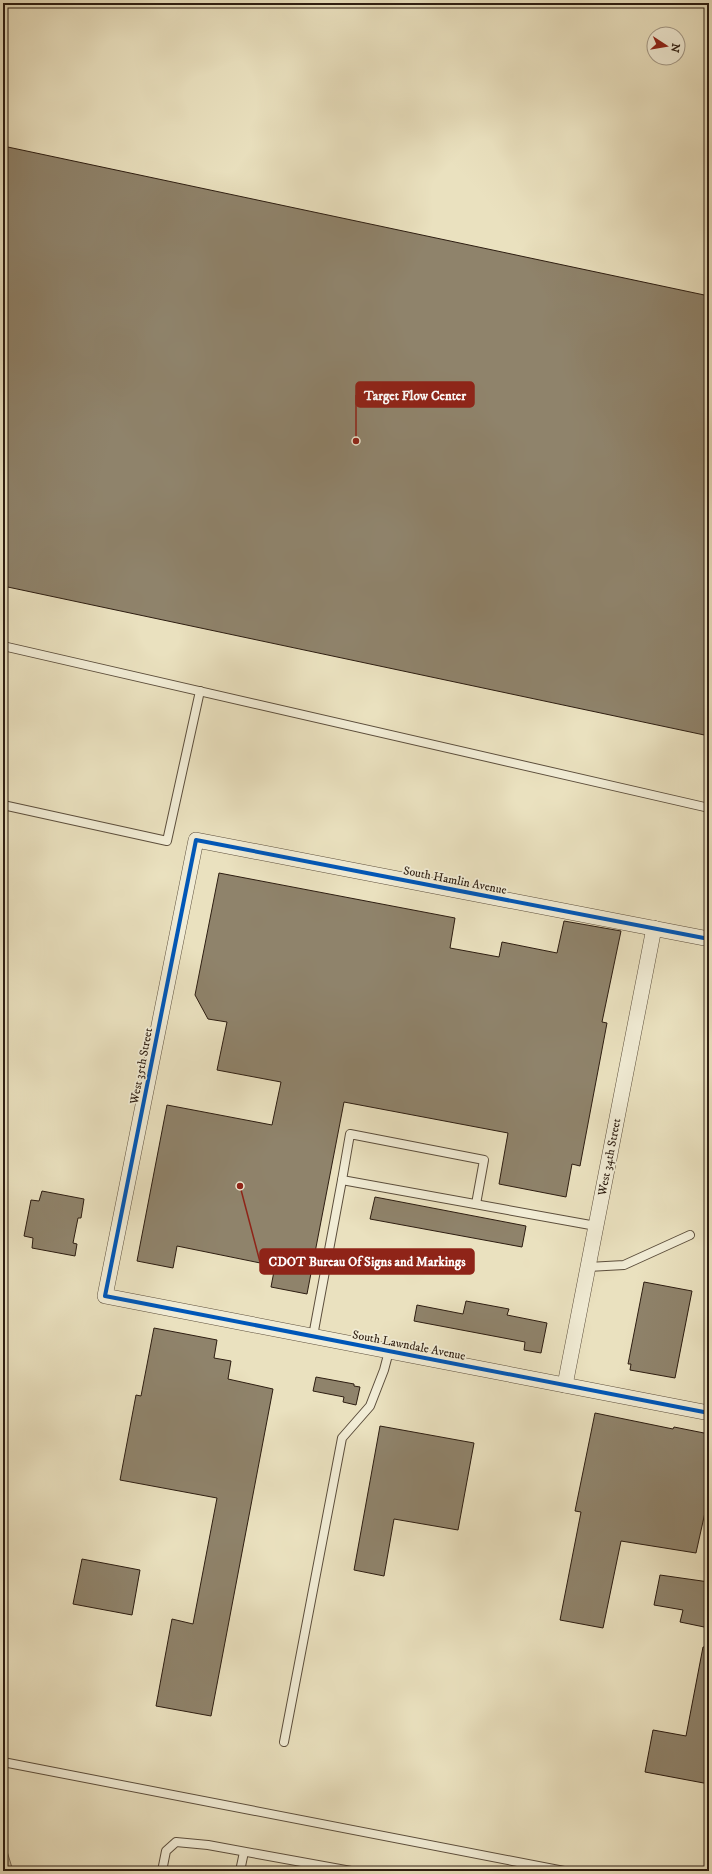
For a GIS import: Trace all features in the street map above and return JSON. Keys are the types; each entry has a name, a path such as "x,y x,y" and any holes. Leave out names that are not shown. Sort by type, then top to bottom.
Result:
{"street":[{"name":"South Hamlin Avenue","path":"196,840 709,939"},
{"name":"West 35th Street","path":"105,1296 196,840"},
{"name":"West 34th Street","path":"565,1385 654,928"},
{"name":"South Lawndale Avenue","path":"105,1296 709,1413"}],"lane":[{"path":"3,646 709,808"},
{"path":"3,805 166,841 200,691"},
{"path":"313,1336 350,1134 484,1160 476,1204"},
{"path":"342,1180 596,1226"},
{"path":"588,1267 624,1265 690,1235"},
{"path":"284,1742 342,1438 370,1406 384,1370 389,1351"},
{"path":"3,1762 564,1871"},
{"path":"162,1871 166,1850 176,1842 208,1845 351,1871"},
{"path":"240,1871 244,1852"}],"shaded area":[{"path":"3,1838 13,1871 3,1871"}],"building":[{"path":"3,146 709,296 709,736 3,586"},
{"path":"219,873 455,918 450,948 499,957 502,942 557,953 564,921 621,931 602,1022 607,1023 580,1166 572,1164 566,1197 499,1184 508,1133 344,1102 307,1294 271,1287 275,1266 177,1246 173,1268 137,1261 167,1105 272,1125 281,1082 217,1070 227,1022 208,1019 195,995"},
{"path":"42,1191 84,1199 81,1218 78,1218 73,1243 77,1244 75,1256 32,1248 33,1238 24,1236 31,1200 39,1201"},
{"path":"375,1197 526,1226 522,1247 370,1219"},
{"path":"644,1282 692,1291 675,1378 630,1370 631,1364 628,1364"},
{"path":"466,1301 509,1309 507,1315 547,1323 541,1353 524,1350 525,1342 414,1321 417,1305 463,1314"},
{"path":"154,1328 217,1340 214,1358 231,1361 228,1379 273,1389 211,1716 156,1706 172,1619 193,1624 217,1498 120,1480 136,1395 141,1396"},
{"path":"316,1377 354,1384 354,1386 360,1387 356,1405 343,1402 344,1397 313,1391"},
{"path":"595,1413 673,1429 674,1427 709,1434 709,1500 708,1499 696,1553 621,1541 603,1628 560,1620 581,1512 575,1511"},
{"path":"380,1426 474,1443 458,1530 394,1519 384,1576 354,1570"},
{"path":"82,1559 140,1570 132,1615 73,1604"},
{"path":"660,1575 709,1582 709,1628 680,1622 683,1610 654,1605"},
{"path":"703,1647 709,1647 709,1784 645,1772 653,1730 686,1736"}],"cycle path":[{"path":"709,939 196,840 105,1296 709,1413"}],"place":[{"name":"Target Flow Center","path":"356,441"},
{"name":"CDOT Bureau Of Signs and Markings","path":"240,1186"}]}
